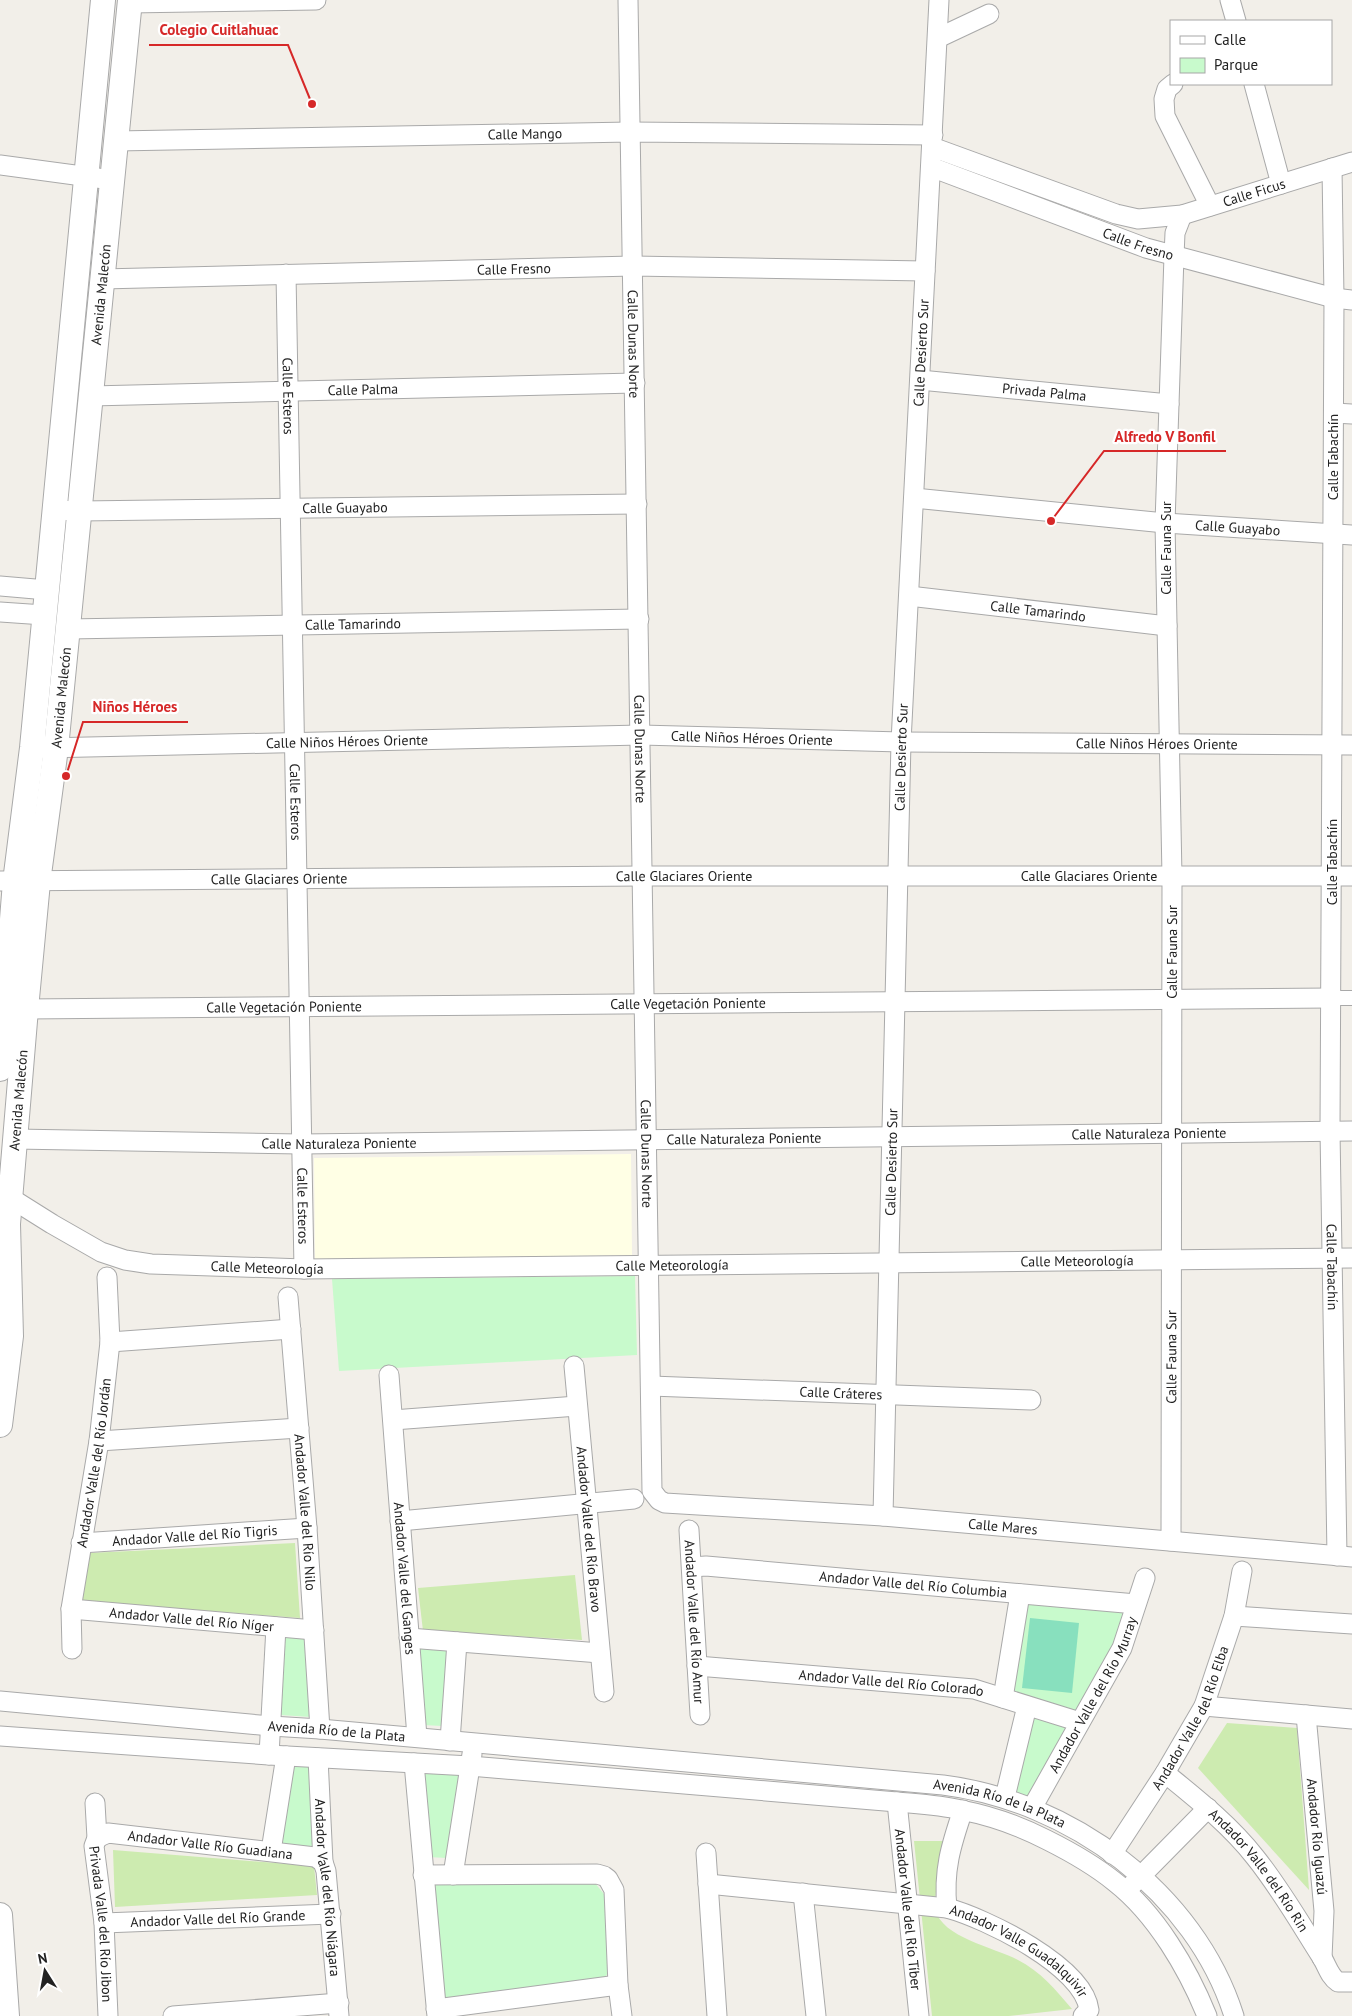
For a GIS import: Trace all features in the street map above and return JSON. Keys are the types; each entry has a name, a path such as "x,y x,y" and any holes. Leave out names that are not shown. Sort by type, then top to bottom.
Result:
{"street":[{"name":"Avenida Malecón","path":"0,1425 11,1336 8,1224 15,1139 5,1067 17,882 32,748 103,0"},
{"path":"130,2 316,0"},
{"name":"Calle Dunas Norte","path":"628,0 646,1004 651,1486 655,1496"},
{"name":"Calle Desierto Sur","path":"884,1516 885,1396 901,742 939,0"},
{"path":"1230,0 1236,20"},
{"name":"Avenida Malecón","path":"5,1067 26,1009 17,882 56,748 130,2"},
{"path":"938,38 989,14"},
{"path":"1172,85 1167,89 1164,99 1164,116 1210,206"},
{"path":"1254,85 1281,184"},
{"name":"Calle Mango","path":"116,141 630,132 932,141"},
{"name":"Calle Fresno","path":"932,141 1116,214 1138,219 1154,219"},
{"name":"Calle Ficus","path":"1154,219 1182,215 1352,162"},
{"path":"0,165 112,180"},
{"name":"Calle Fresno","path":"931,166 1146,248 1343,299"},
{"name":"Calle Tabachín","path":"1332,168 1343,299 1343,414 1333,535 1330,1131 1332,1259 1345,1556"},
{"name":"Calle Fauna Sur","path":"1172,1541 1172,876 1165,523 1174,256 1176,234 1182,215"},
{"name":"Calle Fresno","path":"102,279 633,266 925,271"},
{"name":"Calle Esteros","path":"286,274 304,1269"},
{"name":"Privada Palma","path":"920,380 1169,404"},
{"name":"Calle Palma","path":"91,396 635,383"},
{"name":"Calle Guayabo","path":"914,498 1165,523 1352,535"},
{"name":"Calle Guayabo","path":"54,510 80,512 637,504"},
{"path":"0,586 47,590"},
{"name":"Calle Tamarindo","path":"909,596 1167,626"},
{"path":"0,612 44,615"},
{"name":"Calle Tamarindo","path":"68,629 639,618"},
{"name":"Calle Niños Héroes Oriente","path":"32,748 641,735 901,742 1352,745"},
{"name":"Calle Glaciares Oriente","path":"17,882 644,876 1352,876"},
{"name":"Calle Vegetación Poniente","path":"26,1009 1352,998"},
{"name":"Calle Naturaleza Poniente","path":"15,1139 301,1144 1352,1131"},
{"name":"Calle Meteorología","path":"9,1197 101,1252 125,1260 151,1264 304,1269 1352,1258"},
{"name":"Andador Valle del Río Jordán","path":"72,1649 71,1609 99,1441 110,1342 107,1277"},
{"name":"Andador Valle del Río Nilo","path":"288,1298 307,1528 320,1729"},
{"path":"110,1342 291,1329"},
{"name":"Andador Valle del Río Bravo","path":"574,1366 604,1692"},
{"name":"Andador Valle del Ganges","path":"389,1375 417,1738"},
{"name":"Calle Cráteres","path":"651,1386 1031,1400"},
{"path":"392,1420 577,1406"},
{"path":"99,1441 299,1428"},
{"name":"Calle Mares","path":"655,1496 665,1503 884,1516 1345,1556"},
{"path":"400,1521 634,1499"},
{"name":"Andador Valle del Río Tigris","path":"81,1542 307,1528"},
{"name":"Andador Valle del Río Amur","path":"689,1530 700,1715"},
{"name":"Andador Valle del Río Columbia","path":"692,1567 706,1566 1136,1604"},
{"name":"Andador Valle del Río Elba","path":"1112,1854 1165,1773 1204,1706 1234,1616 1242,1571"},
{"name":"Andador Valle del Río Murray","path":"1032,1808 1122,1648 1145,1578"},
{"path":"1003,1698 1020,1594"},
{"name":"Andador Valle del Río Níger","path":"71,1609 314,1630"},
{"path":"1234,1616 1352,1624"},
{"path":"271,1851 277,1755 271,1726 276,1627"},
{"path":"409,1638 600,1654"},
{"path":"450,1740 458,1642"},
{"name":"Andador Valle del Río Colorado","path":"697,1666 974,1689 1080,1722"},
{"name":"Avenida Río de la Plata","path":"0,1701 943,1785 969,1788 999,1795 1032,1808 1088,1837 1142,1876 1195,1937 1227,1994 1234,2016"},
{"path":"985,1816 999,1795 1027,1706"},
{"path":"1204,1706 1352,1719"},
{"name":"Andador Río Iguazú","path":"1306,1715 1324,1911 1322,1958"},
{"name":"Avenida Río de la Plata","path":"0,1736 318,1758 470,1766 897,1802 962,1810 1025,1829 1091,1864 1126,1892 1148,1916 1183,1965 1198,1992 1207,2016"},
{"path":"453,1875 473,1742"},
{"name":"Andador Valle del Río Niágara","path":"318,1758 323,1862 326,1871 331,1914 339,2010"},
{"path":"670,1783 672,1760"},
{"path":"414,1763 436,2013 618,1985"},
{"name":"Andador Valle del Río Rin","path":"1165,1773 1208,1808 1255,1857 1322,1958 1332,1977 1345,1982"},
{"name":"Andador Valle del Río Tíber","path":"897,1802 919,2016"},
{"name":"Privada Valle del Río Jibon","path":"94,1804 97,1838 94,1846 104,1924 108,2016"},
{"path":"1126,1892 1208,1808"},
{"name":"Andador Valle Guadalquivir","path":"962,1810 945,1874 947,1908 994,1925 1058,1965 1088,2003 1086,2013"},
{"path":"1047,1840 1058,1821"},
{"name":"Andador Valle Río Guadiana","path":"97,1838 108,1833 271,1851 315,1857 323,1862"},
{"path":"706,1853 717,2016"},
{"path":"423,1875 597,1874 604,1876 612,1884 614,1890 618,1985 622,2016"},
{"path":"708,1884 947,1908"},
{"path":"803,1893 816,2016"},
{"name":"Andador Valle del Río Grande","path":"104,1924 331,1914"},
{"path":"0,1915 2,1972 7,2016"},
{"path":"172,2016 339,2010"}],"shaded area":[{"path":"631,1154 632,1255 315,1259 314,1158"}],"green space":[{"path":"635,1276 637,1355 339,1371 332,1279"},
{"path":"295,1543 300,1618 82,1601 89,1553"},
{"path":"575,1575 582,1640 423,1631 418,1588"},
{"path":"1024,1604 1125,1613 1117,1646 1078,1714 1012,1692"},
{"path":"1030,1618 1079,1623 1072,1693 1022,1688"},
{"path":"283,1636 306,1638 311,1717 280,1715"},
{"path":"417,1647 449,1649 443,1726 422,1725"},
{"path":"1031,1713 1071,1726 1030,1800 1012,1793"},
{"path":"1227,1723 1297,1728 1309,1890 1198,1768"},
{"path":"291,1762 310,1763 315,1847 279,1843"},
{"path":"423,1772 461,1774 447,1858 428,1857"},
{"path":"914,1841 945,1841 935,1905 940,1919 958,1934 1026,1964 1047,1982 1072,2009 1009,2016 932,2016"},
{"path":"113,1850 314,1866 317,1895 115,1907"},
{"path":"434,1882 595,1883 604,1894 611,1970 603,1979 444,1999"}],"place":[{"name":"Colegio Cuitlahuac","path":"312,104"},
{"name":"Alfredo V Bonfil","path":"1051,521"},
{"name":"Niños Héroes","path":"66,776"}]}
